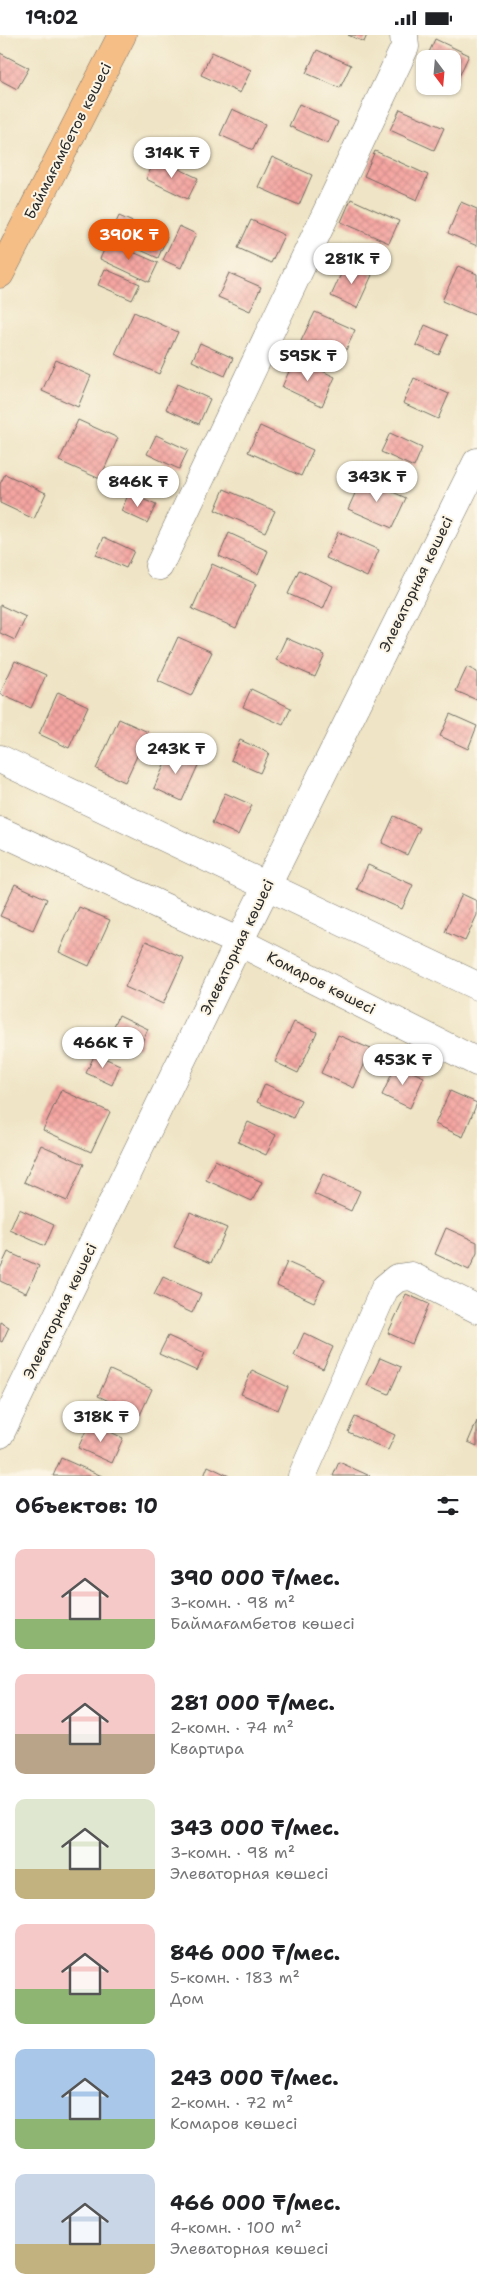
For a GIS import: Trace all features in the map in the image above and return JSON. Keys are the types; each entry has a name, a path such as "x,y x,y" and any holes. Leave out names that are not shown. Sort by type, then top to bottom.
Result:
{"main road":[{"name":"Баймағамбетов көшесі","path":"0,274 122,35"}],"street":[{"path":"159,566 405,47 404,35"},
{"name":"Элеваторная көшесі","path":"0,1434 239,942 477,462"},
{"path":"0,759 477,986"},
{"name":"Комаров көшесі","path":"0,831 239,942 477,1062"},
{"path":"302,1476 385,1287 397,1278 411,1276 477,1309"}],"building":[{"path":"348,35 367,35 364,42"},
{"path":"435,39 458,50 430,50"},
{"path":"317,50 351,65 340,88 306,73"},
{"path":"461,51 469,55 461,72"},
{"path":"212,52 251,70 240,93 201,75"},
{"path":"0,53 29,68 17,89 0,80"},
{"path":"299,104 338,122 328,144 289,126"},
{"path":"232,109 265,124 253,150 220,135"},
{"path":"400,109 444,128 434,150 390,130"},
{"path":"375,151 428,175 417,200 364,176"},
{"path":"272,157 312,175 299,205 258,187"},
{"path":"156,158 198,178 188,199 146,179"},
{"path":"351,199 399,221 389,243 341,222"},
{"path":"461,202 477,209 477,246 448,233"},
{"path":"119,216 167,237 158,258 110,236"},
{"path":"251,220 284,235 271,263 238,248"},
{"path":"179,226 196,234 181,268 163,260"},
{"path":"108,241 158,263 149,282 100,259"},
{"path":"346,263 372,275 357,308 331,296"},
{"path":"458,266 477,274 477,316 442,301"},
{"path":"105,269 140,284 132,300 98,285"},
{"path":"229,273 261,287 250,311 218,297"},
{"path":"134,312 178,332 159,374 115,354"},
{"path":"315,312 355,330 342,359 301,341"},
{"path":"425,325 448,335 439,355 416,345"},
{"path":"200,343 233,358 225,376 192,361"},
{"path":"295,358 335,377 322,406 282,387"},
{"path":"56,360 91,376 78,407 42,391"},
{"path":"414,378 449,394 438,419 403,403"},
{"path":"177,384 210,399 199,424 166,409"},
{"path":"78,420 118,438 100,479 59,461"},
{"path":"260,426 313,450 301,476 248,452"},
{"path":"390,433 422,448 414,467 381,452"},
{"path":"156,435 188,450 179,469 147,454"},
{"path":"5,474 46,493 34,519 0,503 0,484"},
{"path":"362,478 406,498 392,528 348,509"},
{"path":"224,489 275,511 265,532 215,510"},
{"path":"129,493 156,505 147,523 121,511"},
{"path":"338,532 379,550 367,577 326,558"},
{"path":"229,533 268,551 258,574 219,556"},
{"path":"104,537 134,551 126,568 96,555"},
{"path":"212,564 256,584 236,628 192,609"},
{"path":"299,570 333,586 323,609 288,594"},
{"path":"0,605 26,617 15,640 0,633"},
{"path":"178,637 212,652 191,696 158,681"},
{"path":"286,638 325,655 315,677 276,660"},
{"path":"15,661 46,675 31,708 0,694"},
{"path":"467,667 477,672 477,700 456,691"},
{"path":"251,689 291,708 283,725 243,707"},
{"path":"58,692 88,706 69,748 39,734"},
{"path":"450,714 477,726 468,749 440,736"},
{"path":"119,719 148,732 125,782 96,769"},
{"path":"240,740 269,753 260,773 231,760"},
{"path":"171,750 199,763 182,801 154,788"},
{"path":"225,793 252,805 238,835 212,823"},
{"path":"394,816 420,828 407,855 382,843"},
{"path":"368,865 413,885 402,909 357,889"},
{"path":"15,884 47,899 33,930 0,916"},
{"path":"462,894 477,901 477,915 465,941 445,932"},
{"path":"79,907 110,920 89,966 59,952"},
{"path":"146,941 184,958 163,1004 125,987"},
{"path":"119,1015 148,1029 139,1048 110,1035"},
{"path":"294,1022 317,1032 298,1073 275,1062"},
{"path":"338,1035 371,1049 354,1088 321,1073"},
{"path":"95,1054 120,1065 112,1085 86,1073"},
{"path":"396,1065 424,1077 410,1108 382,1095"},
{"path":"265,1084 301,1100 293,1118 257,1102"},
{"path":"61,1090 110,1112 91,1152 43,1130"},
{"path":"450,1091 477,1103 463,1137 435,1124"},
{"path":"248,1122 276,1135 266,1155 238,1142"},
{"path":"41,1145 84,1164 67,1201 24,1182"},
{"path":"215,1160 262,1182 252,1201 206,1180"},
{"path":"323,1174 360,1191 351,1211 314,1194"},
{"path":"19,1209 54,1225 45,1246 10,1230"},
{"path":"190,1212 227,1228 211,1263 174,1247"},
{"path":"446,1228 477,1242 477,1253 469,1270 435,1254"},
{"path":"8,1252 39,1266 26,1293 0,1281 0,1269"},
{"path":"287,1262 325,1279 314,1302 277,1285"},
{"path":"163,1277 201,1294 192,1313 154,1295"},
{"path":"406,1294 429,1304 412,1344 388,1333"},
{"path":"0,1322 9,1327 2,1342 0,1341"},
{"path":"304,1333 333,1347 323,1369 294,1355"},
{"path":"168,1336 205,1353 197,1371 159,1354"},
{"path":"380,1358 401,1367 389,1394 367,1385"},
{"path":"110,1370 152,1389 140,1415 98,1396"},
{"path":"252,1370 288,1387 278,1410 241,1394"},
{"path":"355,1417 395,1435 388,1450 348,1432"},
{"path":"477,1421 477,1446 468,1442"},
{"path":"90,1422 123,1438 112,1463 78,1448"},
{"path":"61,1458 102,1476 53,1476"},
{"path":"339,1462 370,1476 333,1476"},
{"path":"208,1466 229,1476 204,1476"}]}
